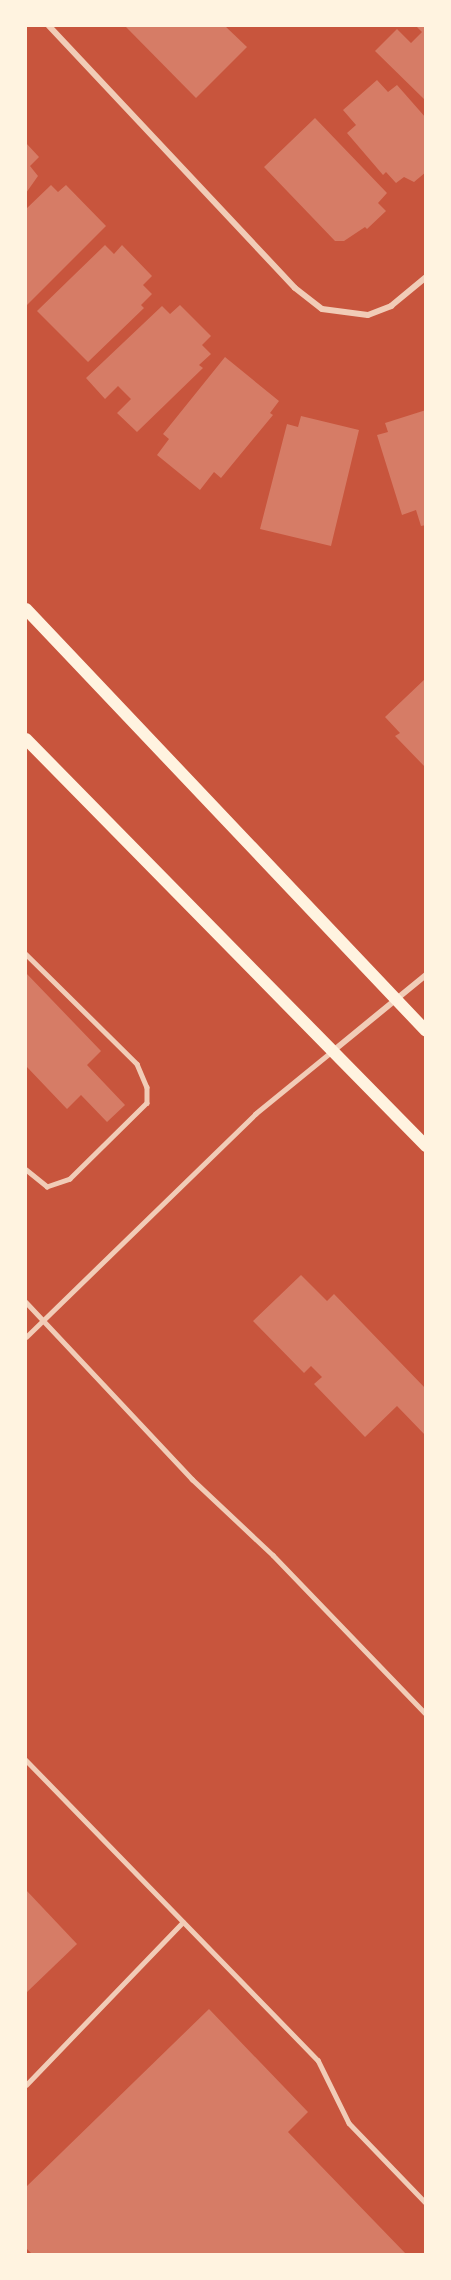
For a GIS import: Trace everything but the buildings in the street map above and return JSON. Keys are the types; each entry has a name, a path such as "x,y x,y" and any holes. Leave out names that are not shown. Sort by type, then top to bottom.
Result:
{"main road":[{"path":"26,609 426,1032"},
{"path":"26,739 426,1146"}],"street":[{"path":"49,26 59,41 295,288 322,309 368,315 391,306 426,277"},
{"path":"332,1051 426,975"}],"lane":[{"path":"26,954 137,1064 147,1087 147,1103 70,1179 47,1187 26,1170"},
{"path":"26,1336 255,1114 332,1051"},
{"path":"26,1302 192,1479 273,1555 426,1714"},
{"path":"26,1760 318,2060 349,2123 426,2203"},
{"path":"26,2085 183,1922"}]}
